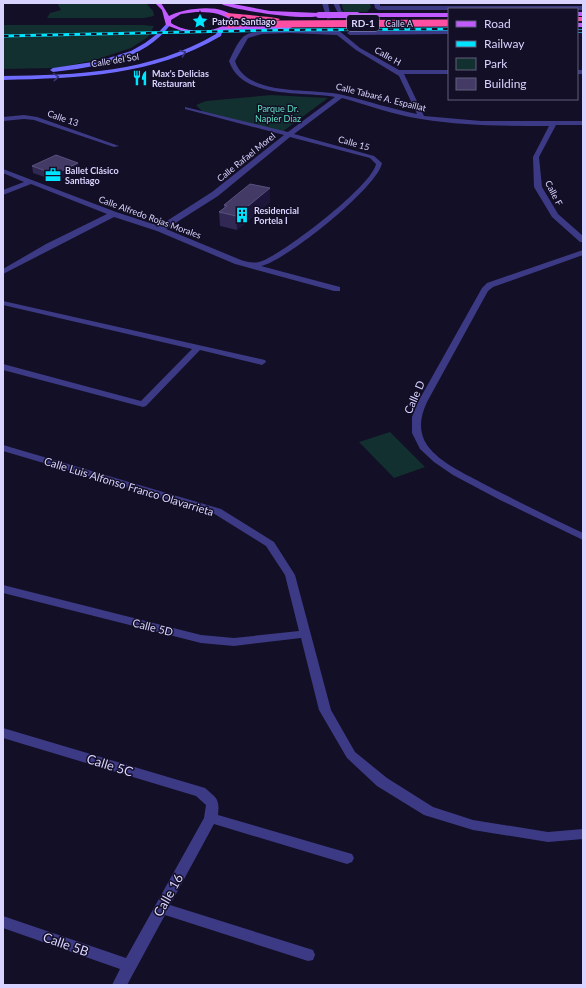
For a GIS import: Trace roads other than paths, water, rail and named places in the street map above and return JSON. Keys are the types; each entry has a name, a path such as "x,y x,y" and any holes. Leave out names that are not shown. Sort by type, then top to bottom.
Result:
{"highway":[{"name":"RD-1","path":"226,14 261,19 448,19"},
{"name":"RD-1","path":"223,28 277,19 448,23"}],"main road":[{"path":"158,3 164,10 168,21 175,28 190,31 223,28 448,26"},
{"path":"222,3 277,19 319,15 448,15"},
{"path":"215,6 233,20 223,28"},
{"path":"168,21 179,13 192,11 206,10 226,14"},
{"name":"Calle del Sol","path":"3,73 62,70 91,65 118,57 147,44 158,36 168,21"},
{"name":"Calle del Sol","path":"3,78 56,77 115,70 144,64 182,54 219,35 223,28"}],"street":[{"path":"325,3 328,13"},
{"path":"336,3 340,12"},
{"path":"378,5 583,8"},
{"name":"Calle H","path":"336,31 365,54 402,75 421,117"},
{"name":"Calle Tabaré A. Espaillat","path":"336,31 261,33 246,37 232,61 234,68 258,86 272,91 314,92 341,96 421,117 452,121 583,123"},
{"name":"Calle A","path":"348,40 350,31 448,32"},
{"path":"399,72 448,72"},
{"name":"Calle Rafael Morel","path":"160,229 215,194 288,135 341,96"},
{"name":"Calle 15","path":"187,108 361,153 372,157 379,163 378,169 367,183 333,215 288,250 264,263 254,265"},
{"name":"Calle 13","path":"3,119 24,117 35,118 116,146"},
{"name":"Calle F","path":"554,123 536,157 538,187 555,215 583,240"},
{"name":"Calle Alfredo Rojas Morales","path":"3,171 113,214 160,229 238,262 254,265 337,289"},
{"path":"3,193 30,182"},
{"path":"3,272 49,246 113,214"},
{"name":"Calle D","path":"583,252 490,285 485,290 456,340 422,405 416,421 416,430 426,450 435,459 457,473 517,506 583,537"},
{"path":"3,302 262,362"},
{"path":"3,367 143,404 198,347"},
{"name":"Calle Luis Alfonso Franco Olavarrieta","path":"3,448 217,511 270,544 290,575 325,710 351,755 382,782 429,811 473,824 548,837 583,834"},
{"name":"Calle 5D","path":"3,589 201,639 234,642 305,634"},
{"name":"Calle 5C","path":"3,733 200,792 213,803"},
{"name":"Calle 16","path":"119,985 211,818 213,803"},
{"path":"211,818 347,858"},
{"path":"161,908 308,955"},
{"name":"Calle 5B","path":"3,922 129,966"}],"tunnel":[{"path":"340,12 350,30"},
{"path":"328,13 335,30"}],"railway":[{"path":"3,36 282,30 448,29"},
{"path":"578,31 583,31"}],"place":[{"name":"Patrón Santiago","path":"200,21"},
{"name":"Max's Delicias Restaurant","path":"140,78"},
{"name":"Ballet Clásico Santiago","path":"53,175"},
{"name":"Residencial Portela I","path":"242,215"}],"park label":[{"name":"Parque Dr. Napier Díaz","path":"278,114"}]}
